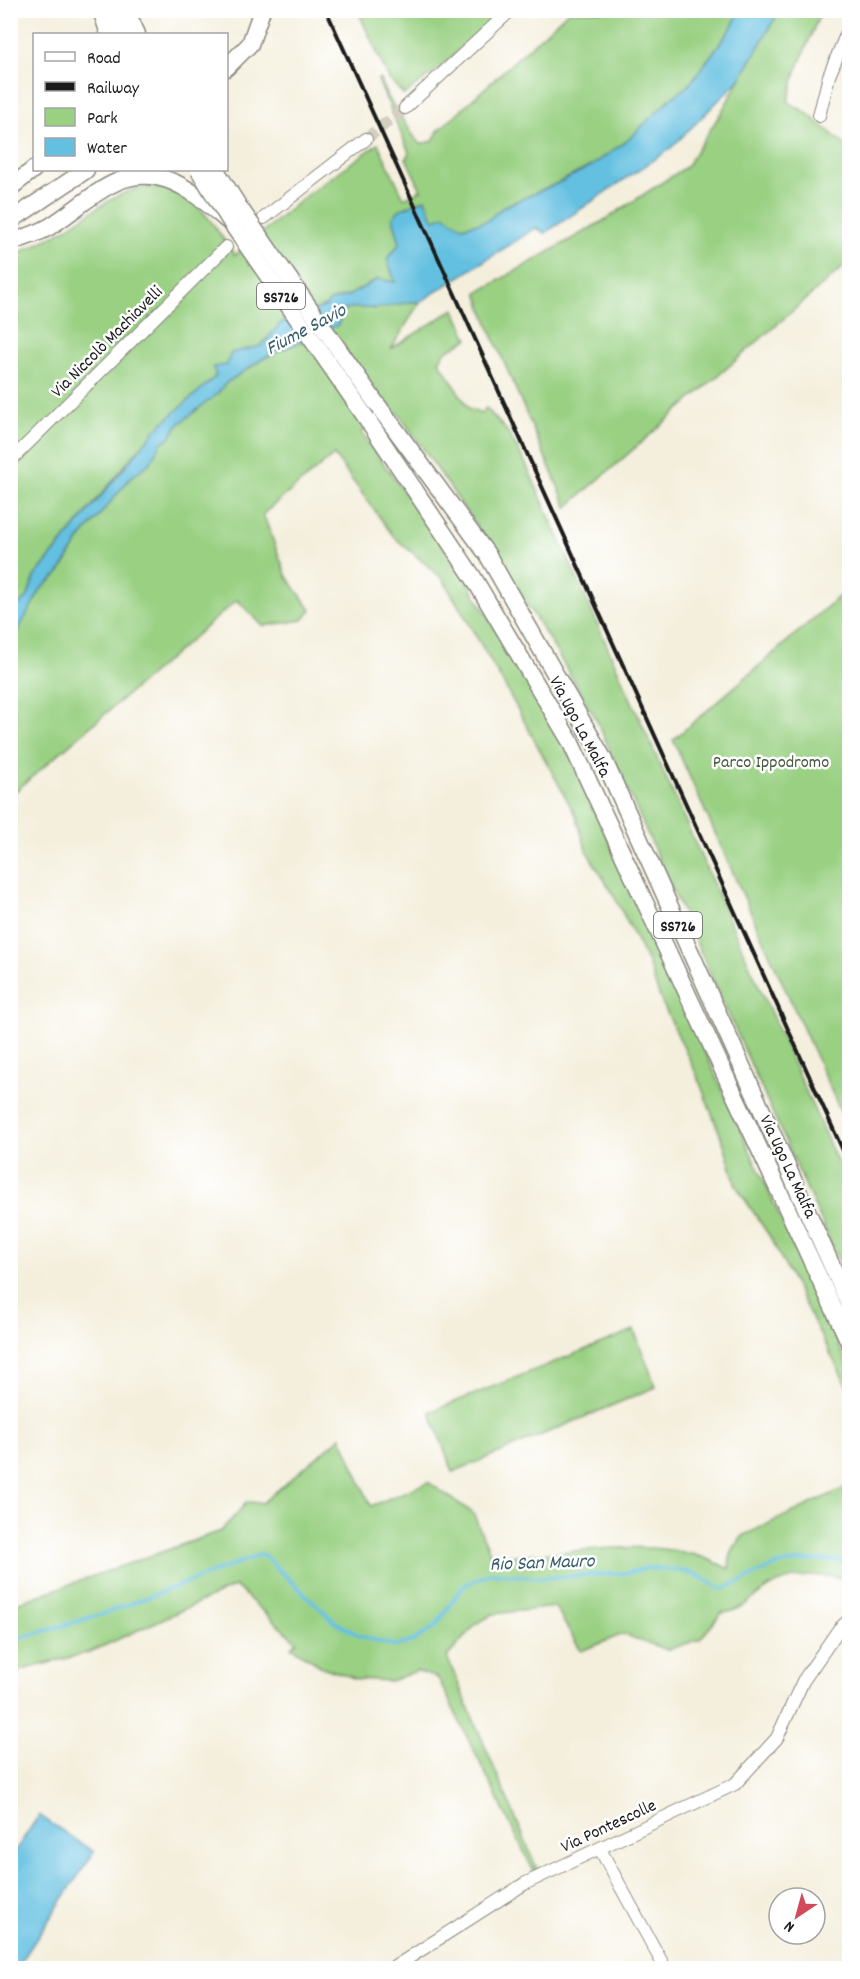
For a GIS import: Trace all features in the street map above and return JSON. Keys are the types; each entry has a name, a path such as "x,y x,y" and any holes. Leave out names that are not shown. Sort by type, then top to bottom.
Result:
{"highway":[{"path":"101,10 109,33"},
{"path":"113,10 124,33"},
{"path":"126,10 137,33"},
{"path":"136,10 146,33"},
{"path":"228,66 250,44 262,10"},
{"path":"10,188 33,170"},
{"path":"10,221 85,171"},
{"name":"Via Ugo La Malfa","path":"200,171 232,224 473,577 570,741 849,1344"},
{"name":"Via Ugo La Malfa","path":"217,171 239,207 376,403 487,554 603,758 849,1306"},
{"path":"10,243 50,226 104,187 142,175 169,180 206,203 232,224"}],"street":[{"path":"405,108 511,10"},
{"path":"819,116 829,76 849,25"},
{"path":"264,218 366,139"},
{"name":"Via Niccolò Machiavelli","path":"10,461 226,247"},
{"name":"Via Pontescolle","path":"393,1968 524,1884 735,1784 777,1738 803,1681 839,1629 849,1619"},
{"path":"600,1849 665,1968"}],"green space":[{"path":"358,11 503,11 436,71 404,95 389,79"},
{"path":"569,11 740,11 730,30 689,85 669,100 628,140 591,166 503,207 487,221 462,227 444,215 434,220 425,199 393,218 400,243 388,259 395,282 378,279 348,296 330,301 326,306 281,323 261,346 231,353 227,365 135,453 34,577 28,596 11,614 11,256 54,236 123,193 139,188 156,187 173,191 198,207 235,255 308,194 378,144 404,198 421,190 406,158 409,152 378,80 381,79 385,93 417,141 421,144 433,141 438,131"},
{"path":"779,11 821,11 796,72 788,102 807,113 849,148 849,262 567,507 491,332 477,293 603,221 686,167 719,116"},
{"path":"402,301 420,302 391,349 454,309 468,339 446,351 439,361 469,409 481,414 486,408 507,431 525,462 849,1188 849,1283 596,719 501,563 397,412 361,432 460,570 563,740 849,1368 849,1390 770,1237 736,1186 725,1147 696,1073 660,998 648,963 612,892 587,852 576,816 501,679 443,579 394,537 334,455 263,514 287,577 311,610 303,620 263,626 237,600 11,795 10,643 41,589 59,573 80,539 131,477 150,463 161,443 170,437 179,424 217,394 226,383 264,358 293,345 345,309 357,306 375,309"},
{"name":"Parco Ippodromo","path":"849,588 849,1130 673,740"},
{"path":"634,1330 656,1387 453,1472 430,1412"},
{"path":"341,1437 371,1506 428,1482 473,1513 491,1555 642,1548 672,1550 701,1557 729,1569 733,1550 744,1535 849,1486 849,1579 807,1576 786,1580 741,1607 722,1613 700,1639 667,1650 623,1634 581,1651 555,1607 493,1614 476,1624 447,1657 538,1871 534,1872 438,1678 416,1671 391,1681 357,1679 322,1667 291,1647 297,1642 235,1586 90,1652 11,1673 11,1605 221,1531 247,1502 262,1503"}],"water":[{"name":"Fiume Savio","path":"740,11 779,11 740,79 670,149 545,233 536,228 420,302 378,308 345,309 338,325 264,358 226,383 217,394 179,424 170,437 161,443 150,463 131,477 80,539 59,573 41,589 11,643 10,614 28,596 34,577 158,427 216,376 213,367 227,365 231,353 261,346 281,323 326,306 330,301 348,296 378,279 395,282 387,259 400,243 393,218 399,210 425,199 434,220 444,215 462,227 487,221 503,207 591,166 628,140 669,100 689,85 730,30"},
{"path":"39,1815 94,1852 17,1968 11,1968 11,1857"}],"waterway":[{"name":"Rio San Mauro","path":"10,1641 106,1613 262,1554 335,1622 360,1636 395,1646 413,1641 435,1627 463,1586 490,1573 540,1578 625,1573 648,1568 678,1570 697,1575 722,1589 787,1563 822,1560 850,1563"}],"tunnel":[{"path":"366,139 405,108"}],"railway":[{"path":"326,10 850,1166"}]}
